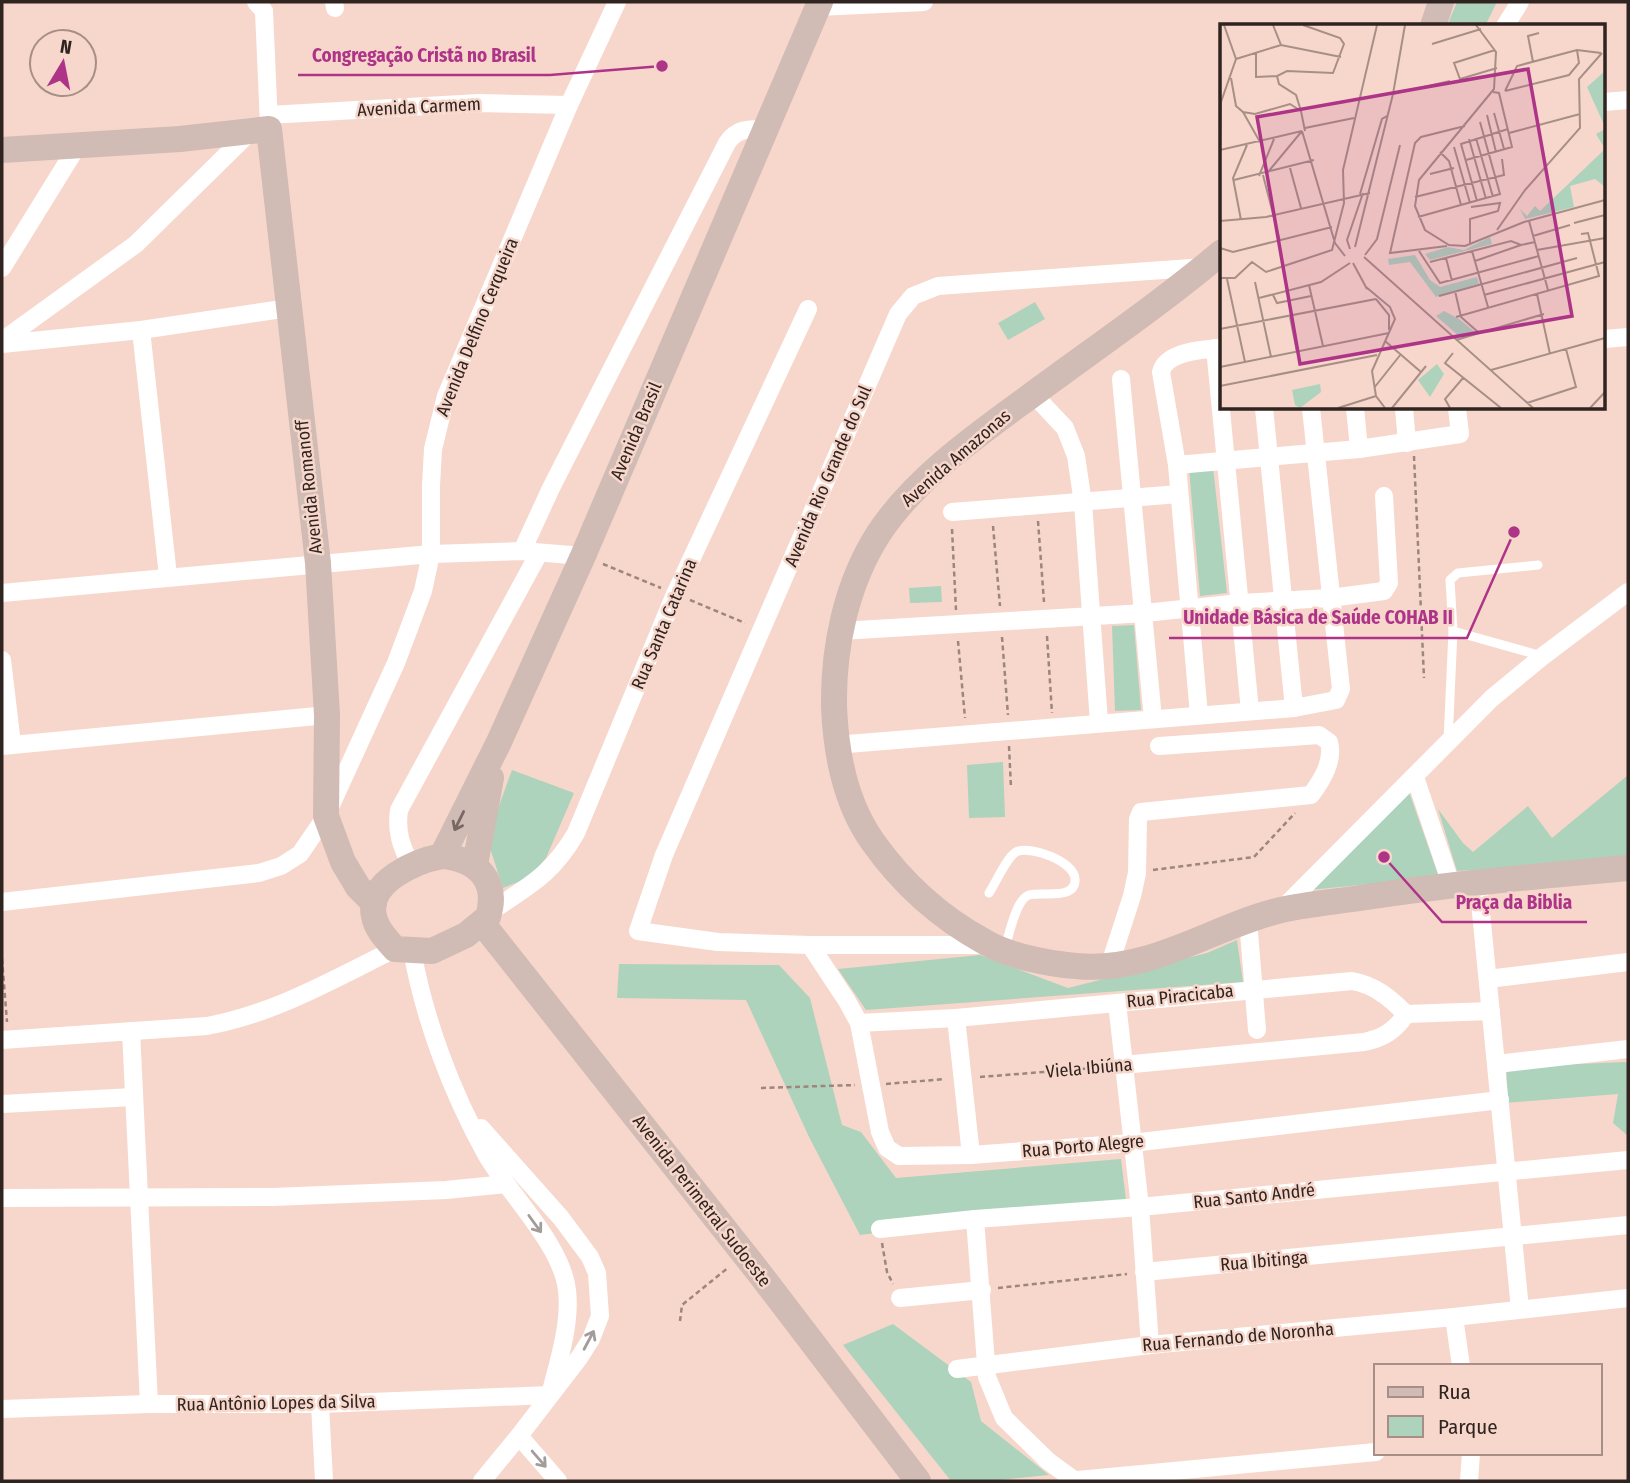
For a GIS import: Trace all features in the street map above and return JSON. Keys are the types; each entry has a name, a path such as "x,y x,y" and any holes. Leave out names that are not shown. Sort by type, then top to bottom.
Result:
{"street":[{"name":"Avenida Delfino Cerqueira","path":"2,902 259,873 281,866 300,853 326,816 396,663 423,591 431,554 433,449 439,421 475,324 569,105 617,2"},
{"path":"819,5 924,2"},
{"path":"1434,24 1441,2"},
{"path":"1506,24 1520,2"},
{"name":"Avenida Romanoff","path":"261,5 264,125 289,308 318,563 327,715 326,816 349,875 374,903"},
{"name":"Avenida Brasil","path":"442,856 499,742 583,556 819,5"},
{"path":"1606,102 1628,100"},
{"name":"Avenida Carmem","path":"2,150 180,139 264,125 479,103 569,105"},
{"path":"2,343 136,244 264,125"},
{"path":"402,871 397,827 399,810 531,552 551,488 727,143 737,131 766,129"},
{"path":"2,268 78,145"},
{"name":"Avenida Amazonas","path":"1213,260 981,432 907,496 878,534 856,576 841,631 834,679 835,745 847,792 864,830 891,867 934,908 996,947 1046,962 1078,967 1109,967 1195,942 1248,920 1281,910 1451,884 1628,868"},
{"name":"Avenida Rio Grande do Sul","path":"638,931 664,855 898,314 913,296 938,286 1213,260"},
{"path":"2,343 141,330 289,308"},
{"name":"Rua Santa Catarina","path":"486,918 546,874 563,855 576,833 675,594 808,309"},
{"path":"141,330 168,576"},
{"path":"1606,340 1628,337"},
{"path":"1199,715 1177,465 1161,379 1163,366 1173,357 1219,348"},
{"path":"1121,379 1153,719"},
{"path":"1033,394 1065,428 1072,443 1083,503 1099,722"},
{"path":"1223,410 1250,711"},
{"path":"1264,410 1294,708"},
{"path":"835,745 1294,708 1332,702 1341,689 1311,410"},
{"path":"1355,410 1359,449"},
{"path":"1404,410 1410,442"},
{"path":"1177,465 1359,449 1460,435 1457,410"},
{"path":"952,512 1179,494"},
{"path":"841,631 1145,613 1384,591 1389,583 1384,496"},
{"path":"2,593 431,554 531,552 583,556"},
{"path":"1281,910 1492,698 1628,592"},
{"path":"2,660 7,745 327,715"},
{"path":"1109,967 1137,873 1138,819 1142,812 1311,795 1327,769 1331,749 1329,742 1319,735 1159,746"},
{"path":"475,865 499,742"},
{"path":"1415,777 1451,884"},
{"path":"336,845 367,868 402,871"},
{"path":"5,1040 207,1026 239,1020 270,1009 403,949 432,951 466,935 486,918 489,889 484,874 475,865 456,857 442,856 402,871 379,893 374,903 373,915 378,926 403,949 460,1104 506,1184 560,1264 567,1290 564,1329 550,1395"},
{"path":"1478,883 1520,1309"},
{"name":"Avenida Perimetral Sudoeste","path":"486,918 918,1481"},
{"path":"1248,920 1257,1030"},
{"name":"Avenida Amazonas","path":"638,931 718,942 996,947"},
{"name":"Rua Porto Alegre","path":"810,945 859,1023 869,1086 884,1141 892,1153 920,1157 971,1155 1132,1143 1500,1100"},
{"path":"1488,979 1628,962"},
{"name":"Rua Piracicaba","path":"859,1023 956,1018 1352,981 1368,984 1406,1014"},
{"path":"1116,1003 1140,1208 1150,1345"},
{"path":"1406,1014 1491,1011"},
{"name":"Viela Ibiúna","path":"1123,1065 1377,1040 1393,1032 1406,1014"},
{"path":"956,1018 971,1155"},
{"path":"131,1031 149,1404"},
{"path":"1497,1064 1628,1049"},
{"path":"2,1104 134,1097"},
{"path":"460,1104 581,1242 597,1273 600,1316 591,1339 579,1357 482,1481"},
{"name":"Rua Santo André","path":"880,1230 975,1219 1140,1208 1628,1160"},
{"path":"2,1198 273,1197 446,1191 506,1184"},
{"path":"975,1219 988,1377 1004,1418 1071,1481 1374,1452"},
{"name":"Rua Ibitinga","path":"1144,1272 1628,1225"},
{"path":"900,1298 982,1290"},
{"name":"Rua Fernando de Noronha","path":"957,1369 1150,1345 1454,1317 1628,1297"},
{"path":"1454,1317 1461,1364"},
{"name":"Rua Antônio Lopes da Silva","path":"2,1409 149,1404 320,1404 550,1395"},
{"path":"320,1404 324,1481"},
{"path":"519,1436 558,1481"},
{"path":"1469,1481 1471,1455"}],"lane":[{"path":"1448,743 1453,631 1450,580 1458,573 1538,565"},
{"path":"1453,631 1543,656"},
{"path":"989,893 1012,855 1018,851 1044,854 1063,862 1073,872 1076,881 1073,888 1067,892 1027,895 1020,901 996,947"}],"path":[{"path":"1410,442 1424,678"},
{"path":"991,509 1009,730 1011,788"},
{"path":"1137,873 1254,857 1311,795"},
{"path":"2,959 5,1040"},
{"name":"Viela Ibiúna","path":"761,1088 869,1086 1123,1065"},
{"path":"880,1230 887,1272 900,1298"},
{"path":"680,1321 682,1305 736,1261"},
{"path":"982,1290 1144,1272"}],"green space":[{"path":"1457,2 1496,4 1486,24 1448,24"},
{"path":"1035,302 1045,319 1008,340 998,323"},
{"path":"1213,467 1227,593 1200,596 1189,468"},
{"path":"941,586 942,602 910,603 909,588"},
{"path":"1134,625 1141,710 1115,711 1112,626"},
{"path":"1003,762 1005,817 969,818 967,765"},
{"path":"512,770 574,793 546,858 530,877 503,888 487,839"},
{"path":"1628,775 1628,860 1457,871 1438,809 1473,852 1528,806 1552,838"},
{"path":"1409,792 1439,877 1310,890"},
{"path":"1237,940 1243,982 866,1010 838,969 980,955 1068,988 1207,953"},
{"path":"619,964 779,965 810,998 842,1125 861,1132 896,1178 1121,1159 1126,1200 860,1235 809,1137 746,1000 617,998"},
{"path":"1628,1064 1628,1136 1613,1123 1618,1094 1505,1103 1507,1067"},
{"path":"893,1324 971,1382 981,1421 1049,1475 989,1481 951,1481 843,1345"}],"place":[{"name":"Congregação Cristã no Brasil","path":"662,66"},
{"name":"Unidade Básica de Saúde COHAB II","path":"1514,532"},
{"name":"Praça da Biblia","path":"1384,857"}]}
